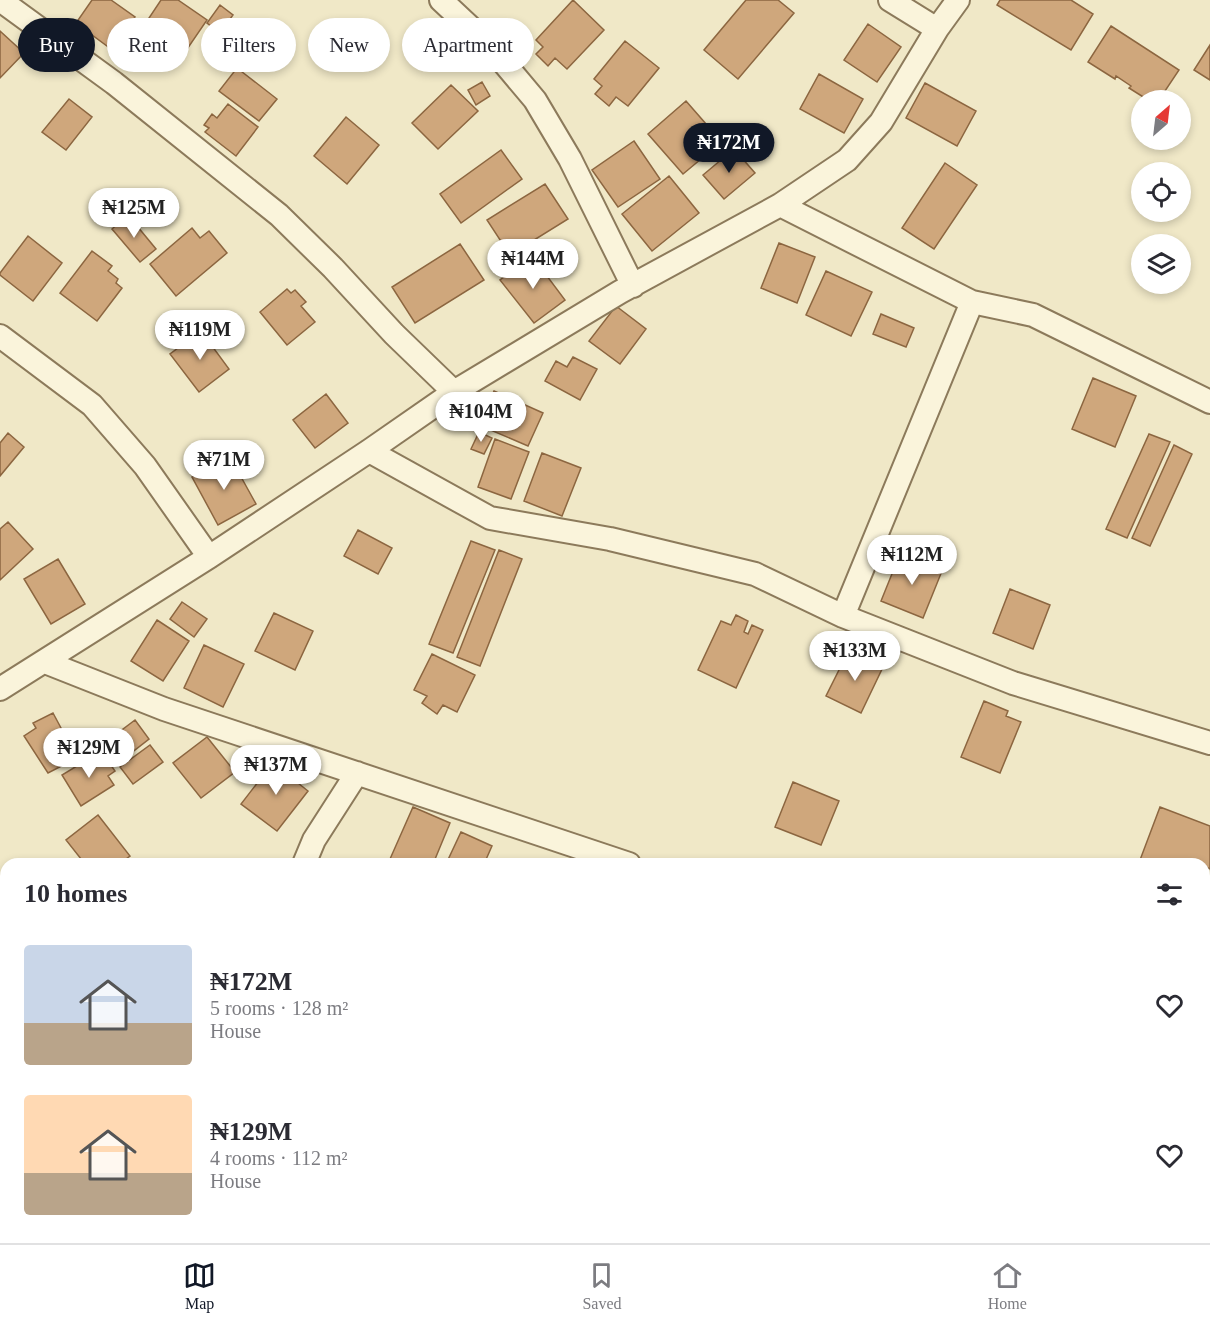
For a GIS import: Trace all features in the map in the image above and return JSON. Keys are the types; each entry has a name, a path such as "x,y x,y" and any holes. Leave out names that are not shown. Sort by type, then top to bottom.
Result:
{"street":[{"path":"0,0 114,83 279,215 333,268 394,334 454,392"},
{"path":"441,0 488,45 535,99 570,159 633,286"},
{"path":"890,0 937,29"},
{"path":"0,689 209,557 454,392 633,286 780,205 847,160 881,122 937,29 958,0"},
{"path":"780,205 972,302 1033,315 1210,402"},
{"path":"843,616 972,302"},
{"path":"0,336 92,405 146,466 209,557"},
{"path":"369,451 490,518 610,539 755,574 843,616 1013,683 1210,743"},
{"path":"45,662 164,709 611,858"},
{"path":"306,858 314,840 357,773"}],"building":[{"path":"92,0 111,0 135,17 107,18 107,46 95,37 95,18 79,18"},
{"path":"161,0 178,0 204,18 201,18 201,29 189,46 189,18 149,18"},
{"path":"573,0 604,30 567,69 555,58 548,66 536,54 543,47 536,40"},
{"path":"746,0 778,0 794,13 738,79 704,50"},
{"path":"1000,0 1071,0 1093,14 1071,50 997,5"},
{"path":"220,5 233,15 231,18 211,18"},
{"path":"868,24 901,47 877,82 844,60"},
{"path":"1111,26 1179,70 1166,90 1132,90 1129,88 1131,86 1116,76 1115,79 1088,62"},
{"path":"0,31 18,48 18,59 0,78"},
{"path":"625,41 659,68 628,106 616,97 609,106 595,94 602,86 594,79"},
{"path":"1210,45 1210,80 1194,70"},
{"path":"234,72 242,72 277,99 259,121 219,91"},
{"path":"819,74 863,99 844,133 800,109"},
{"path":"482,82 490,96 476,105 468,90"},
{"path":"925,83 976,111 957,146 906,118"},
{"path":"451,85 478,111 438,149 412,123"},
{"path":"69,99 92,117 66,150 42,132"},
{"path":"686,101 713,132 698,144 707,154 683,174 648,134"},
{"path":"228,104 258,127 236,156 205,132 209,128 204,125 212,114 217,118"},
{"path":"346,117 379,145 347,184 314,156"},
{"path":"634,141 660,179 618,207 592,170"},
{"path":"734,149 755,173 724,199 703,175"},
{"path":"501,150 522,179 461,223 440,194"},
{"path":"945,163 977,185 934,249 902,228"},
{"path":"669,176 699,213 652,251 622,214"},
{"path":"545,184 568,219 510,255 487,220"},
{"path":"128,215 156,249 140,262 112,229"},
{"path":"192,228 200,238 209,231 227,253 176,296 150,264"},
{"path":"28,236 62,263 33,301 0,275"},
{"path":"779,243 815,257 797,303 761,288"},
{"path":"460,244 484,280 415,323 392,287"},
{"path":"92,251 112,266 108,271 118,279 116,283 122,288 97,321 60,293"},
{"path":"532,256 565,300 534,323 500,280"},
{"path":"826,271 872,292 851,336 806,315"},
{"path":"287,289 291,293 295,290 306,302 301,306 315,322 287,345 260,312"},
{"path":"616,306 646,329 620,364 589,341"},
{"path":"881,314 914,328 906,347 873,334"},
{"path":"201,331 229,369 199,392 170,354"},
{"path":"573,357 597,369 580,400 545,381 556,361 567,367"},
{"path":"1093,378 1136,396 1115,447 1072,429"},
{"path":"494,391 543,413 528,446 479,425"},
{"path":"326,394 348,423 315,448 293,420"},
{"path":"479,432 492,438 484,454 471,449"},
{"path":"8,433 24,447 0,476 0,443"},
{"path":"1149,434 1170,442 1127,538 1106,529"},
{"path":"495,439 529,452 511,499 478,487"},
{"path":"1174,445 1192,454 1150,546 1132,538"},
{"path":"542,453 581,468 562,516 524,501"},
{"path":"230,457 256,504 218,525 192,477"},
{"path":"8,522 33,549 0,580 0,529"},
{"path":"358,530 392,548 378,574 344,556"},
{"path":"471,541 495,550 453,653 429,644"},
{"path":"499,550 522,559 480,666 457,657"},
{"path":"900,554 942,571 923,618 881,601"},
{"path":"58,559 85,604 51,624 24,579"},
{"path":"1010,589 1050,605 1033,649 993,633"},
{"path":"182,602 207,619 194,637 170,619"},
{"path":"274,613 313,631 295,670 255,651"},
{"path":"736,615 748,621 744,632 748,634 752,625 763,630 736,688 698,670 721,621 731,625"},
{"path":"157,620 189,641 163,681 131,661"},
{"path":"204,645 244,664 223,707 184,688"},
{"path":"849,650 883,667 861,713 826,696"},
{"path":"432,654 475,675 457,712 443,705 437,714 422,703 427,696 414,690"},
{"path":"984,701 1008,711 1006,716 1021,722 1000,773 961,757"},
{"path":"53,713 77,758 48,773 24,736 36,728 33,723"},
{"path":"135,720 149,739 117,764 102,745"},
{"path":"207,737 235,772 201,798 173,763"},
{"path":"150,745 163,762 133,784 120,767"},
{"path":"95,755 102,765 108,761 115,771 108,776 114,785 81,806 62,775"},
{"path":"272,764 284,773 289,766 304,777 298,783 308,791 277,831 241,804"},
{"path":"793,782 839,801 821,845 775,827"},
{"path":"413,807 450,823 435,858 390,858"},
{"path":"1160,807 1210,826 1210,858 1141,858"},
{"path":"98,815 130,856 127,858 80,858 66,840"},
{"path":"461,832 492,846 487,858 449,858"}]}
